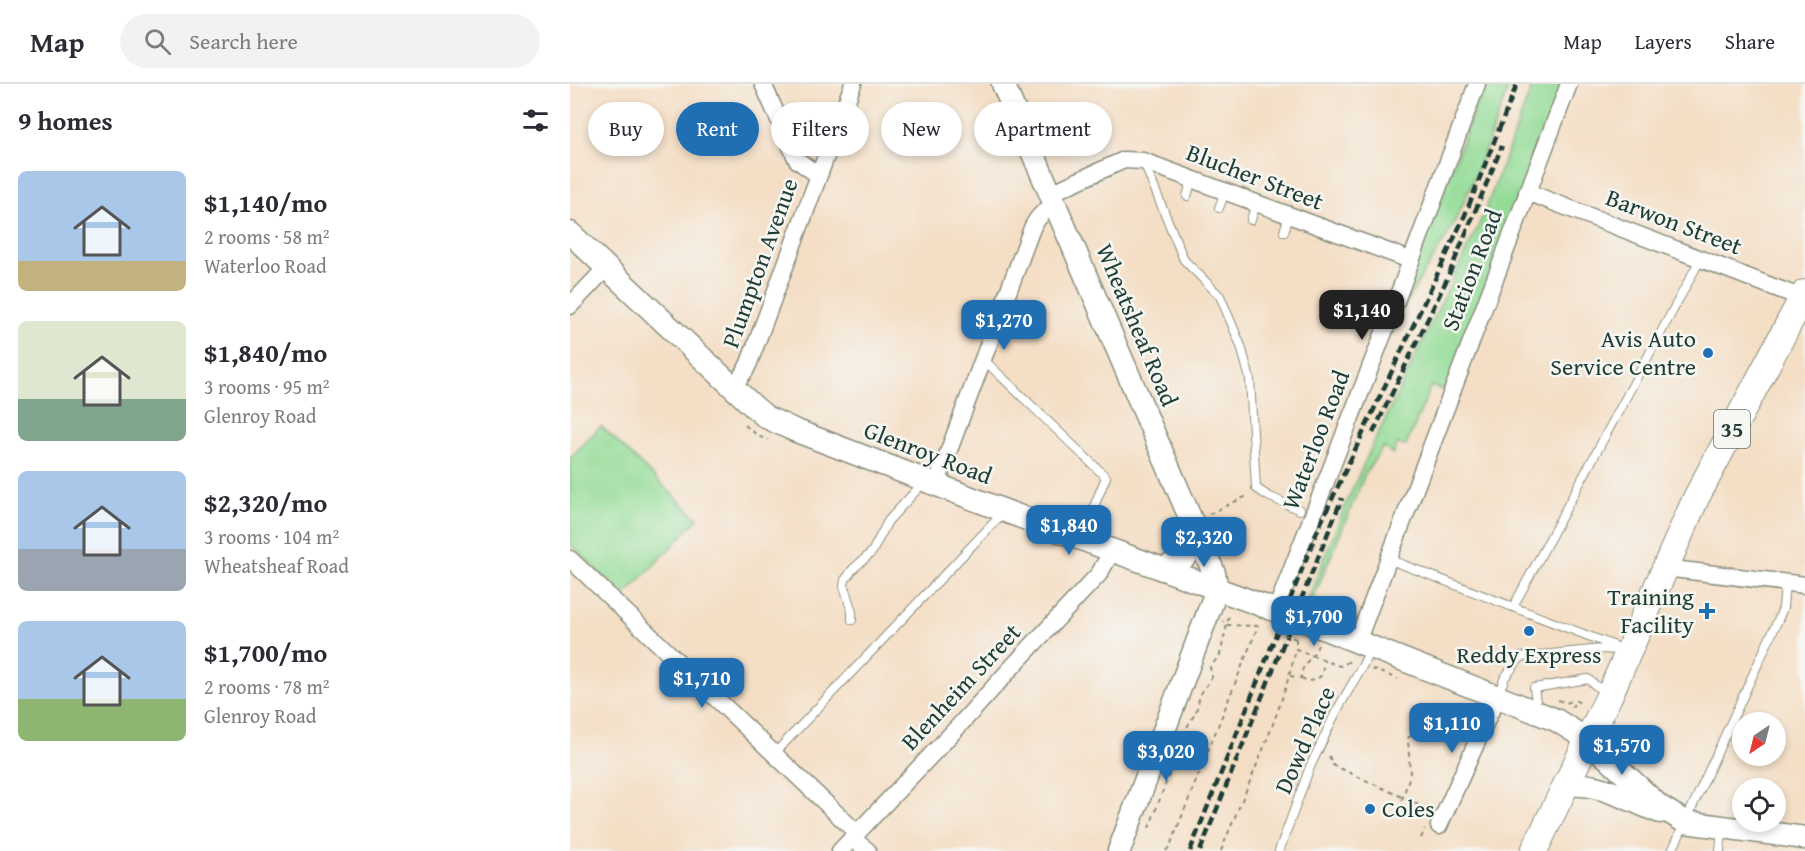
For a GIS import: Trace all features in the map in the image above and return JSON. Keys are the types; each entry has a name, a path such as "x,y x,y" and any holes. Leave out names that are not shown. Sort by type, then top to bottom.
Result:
{"main road":[{"name":"35","path":"1534,851 1609,696 1696,498 1795,329 1804,296"}],"street":[{"path":"764,84 797,160 818,175"},
{"name":"Plumpton Avenue","path":"732,388 749,363 853,84"},
{"name":"Wheatsheaf Road","path":"1003,84 1215,573 1218,605"},
{"name":"Waterloo Road","path":"1277,618 1477,84"},
{"name":"Station Road","path":"1364,651 1387,559 1569,84"},
{"name":"Blucher Street","path":"931,483 1036,219 1053,198 1124,160 1143,161 1256,203 1286,224 1410,260"},
{"name":"Barwon Street","path":"1527,192 1804,296"},
{"name":"Glenroy Road","path":"570,233 732,388 766,417 779,424 1162,569 1218,605 1277,618 1556,720 1588,740 1659,806 1680,820"},
{"path":"570,306 606,268"},
{"path":"1162,569 1182,561 1188,555 1193,546 1194,525"},
{"name":"Blenheim Street","path":"840,851 1100,574 1112,551"},
{"path":"570,559 774,754 868,851"},
{"path":"1665,568 1805,585"},
{"path":"1119,851 1218,605"},
{"path":"1433,822 1497,697"},
{"path":"1566,786 1580,784 1598,787 1680,820 1722,828 1805,838"}],"lane":[{"path":"1143,161 1184,260 1220,296 1240,346 1250,379 1256,488 1300,510"},
{"path":"1187,196 1192,179"},
{"path":"1219,208 1225,192"},
{"path":"1251,220 1256,203"},
{"path":"1513,607 1701,258"},
{"path":"982,358 1106,477 1093,509 1085,541"},
{"path":"852,620 852,612 844,586 845,580 853,569 872,552 888,521 931,483"},
{"path":"774,754 1005,511"},
{"path":"1387,559 1629,651"},
{"path":"1672,851 1680,820 1778,620 1783,608 1785,583"},
{"path":"1497,697 1505,677 1521,657 1602,649 1629,651"},
{"name":"Dowd Place","path":"1279,851 1310,767 1352,683 1364,651"},
{"path":"1538,713 1534,688 1588,679 1609,696"},
{"path":"1720,851 1722,828"}],"path":[{"path":"1194,525 1260,490"},
{"path":"1221,851 1290,676 1296,649 1308,630 1331,610 1351,608 1355,602"},
{"path":"1218,605 1228,625"},
{"path":"1148,830 1187,726 1198,708 1200,695 1212,677 1210,668 1220,655 1228,625 1218,605"},
{"path":"1277,618 1308,630"},
{"path":"1166,851 1170,846 1258,626 1228,625"},
{"path":"1308,630 1313,656"},
{"path":"1296,649 1341,666 1364,651 1404,681"},
{"path":"1301,678 1301,671 1305,663 1313,656"},
{"path":"1290,676 1310,682 1316,680 1322,675 1323,660"},
{"path":"1402,799 1410,775 1408,738 1431,720"},
{"path":"1324,738 1333,765 1402,799 1433,822 1421,837"}],"green space":[{"path":"1484,84 1510,84 1463,204 1404,308 1400,306"},
{"path":"1533,84 1563,84 1447,391 1431,386 1406,446 1397,444 1393,454 1383,447 1365,474 1312,601 1308,600 1367,457 1484,214"},
{"path":"601,426 698,519 624,596 570,544 570,458"}],"railway":[{"path":"1190,851 1318,529 1465,215 1517,84"},
{"path":"1373,433 1447,279 1502,146"},
{"path":"1200,851 1342,498"}],"place":[{"name":"Avis Auto Service Centre","path":"1708,353"},
{"name":"Training Facility","path":"1707,611"},
{"name":"Reddy Express","path":"1529,631"},
{"name":"Coles","path":"1370,809"}]}
